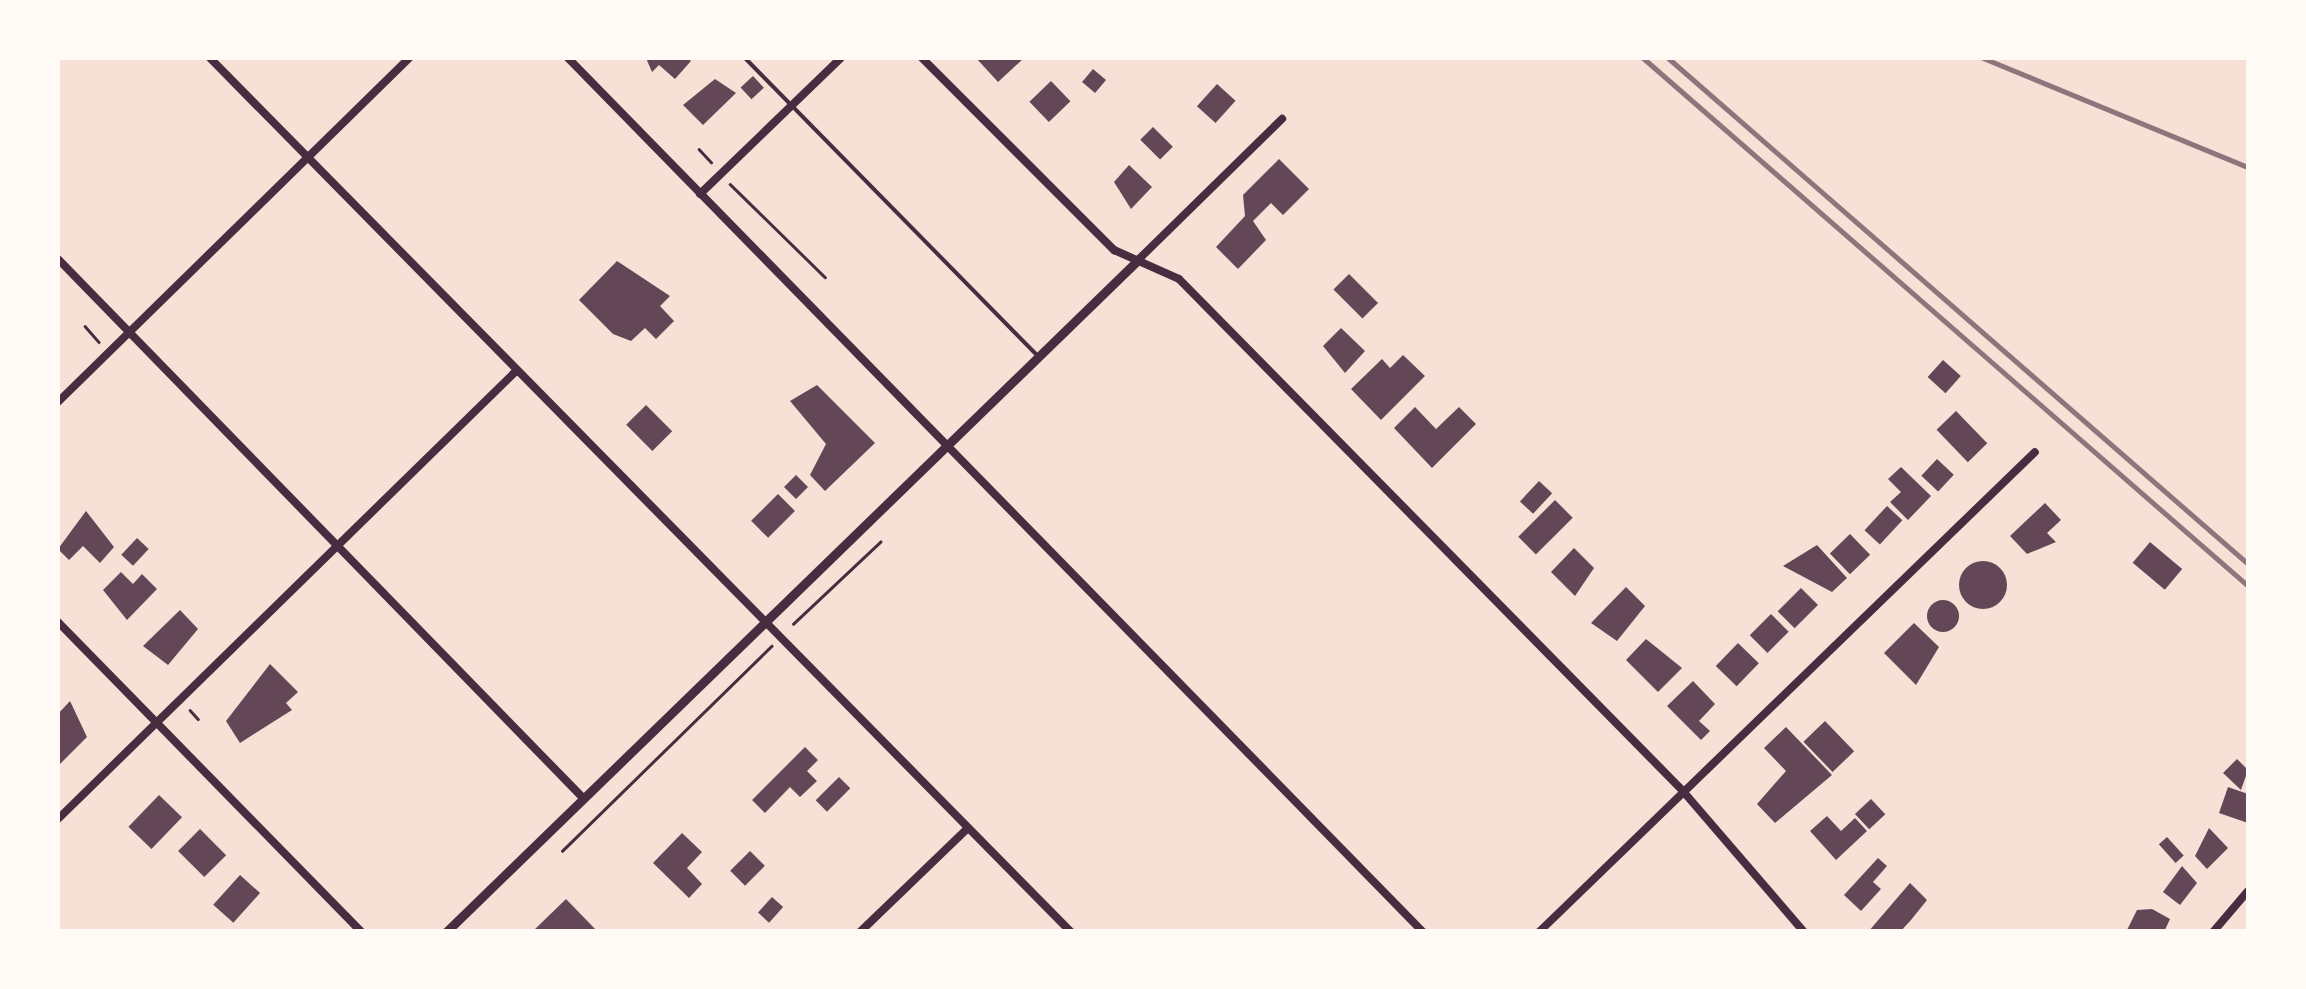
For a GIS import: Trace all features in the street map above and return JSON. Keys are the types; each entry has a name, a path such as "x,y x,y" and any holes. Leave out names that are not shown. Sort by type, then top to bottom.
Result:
{"street":[{"path":"210,58 514,373 1070,932"},
{"path":"58,402 408,58"},
{"path":"568,58 1423,932"},
{"path":"700,194 842,58"},
{"path":"922,58 1114,250 1140,258 1179,279 1682,790 1804,932"},
{"path":"446,932 1282,119"},
{"path":"58,258 583,798"},
{"path":"58,819 514,373"},
{"path":"1539,932 2036,452"},
{"path":"58,622 362,932"},
{"path":"860,932 968,828"},
{"path":"2213,932 2248,892"}],"lane":[{"path":"745,58 1038,356"}],"path":[{"path":"699,149 712,164"},
{"path":"729,183 826,277"},
{"path":"85,326 100,342"},
{"path":"792,624 880,542"},
{"path":"562,851 772,645"},
{"path":"189,709 198,718"}],"building":[{"path":"646,58 691,61 675,79 659,65 652,72"},
{"path":"976,58 1024,58 998,82"},
{"path":"1093,69 1106,80 1095,93 1082,82"},
{"path":"753,76 764,88 751,99 741,88"},
{"path":"715,79 736,93 703,125 683,105"},
{"path":"1051,81 1070,101 1049,122 1029,102"},
{"path":"1217,84 1236,101 1216,123 1197,106"},
{"path":"1153,127 1173,147 1160,160 1140,140"},
{"path":"1279,159 1309,189 1283,215 1271,203 1253,221 1266,240 1238,269 1216,247 1245,216 1243,195"},
{"path":"1129,165 1152,187 1131,209 1114,182"},
{"path":"617,261 670,296 660,306 674,321 656,339 645,328 631,341 613,334 579,300"},
{"path":"1349,274 1378,303 1362,319 1333,290"},
{"path":"1341,328 1365,351 1345,373 1323,346"},
{"path":"1403,355 1425,376 1381,420 1351,389 1382,359 1390,368"},
{"path":"1943,360 1961,376 1945,393 1928,377"},
{"path":"817,385 875,443 825,491 810,475 826,444 790,401"},
{"path":"646,405 672,431 652,451 626,425"},
{"path":"1415,407 1436,429 1459,407 1476,424 1432,468 1394,428"},
{"path":"1956,411 1987,443 1968,462 1937,430"},
{"path":"1937,459 1954,475 1938,492 1921,476"},
{"path":"1901,467 1931,496 1908,520 1890,502 1901,492 1888,479"},
{"path":"796,475 808,487 796,499 784,487"},
{"path":"1539,481 1552,493 1533,514 1520,501"},
{"path":"778,494 795,511 768,538 751,521"},
{"path":"1555,500 1573,518 1536,554 1518,537"},
{"path":"2045,503 2061,520 2047,533 2056,542 2027,554 2010,536"},
{"path":"1887,506 1902,520 1880,544 1864,530"},
{"path":"86,511 114,547 100,563 83,546 69,560 58,549"},
{"path":"1850,534 1870,555 1850,574 1830,553"},
{"path":"137,538 149,549 133,566 121,555"},
{"path":"2150,542 2182,569 2165,590 2133,563"},
{"path":"1817,545 1847,578 1832,592 1783,566"},
{"path":"1574,548 1594,568 1575,596 1551,572"},
{"path":"1983,561 2000,568 2007,585 2000,602 1983,609 1966,602 1959,585 1966,568"},
{"path":"121,572 133,584 142,574 157,589 127,620 103,590"},
{"path":"1626,587 1645,606 1617,641 1591,623"},
{"path":"1801,588 1818,605 1795,628 1778,611"},
{"path":"1943,600 1954,605 1959,616 1954,627 1943,632 1932,627 1927,616 1932,605"},
{"path":"180,610 198,629 168,665 143,646"},
{"path":"1771,614 1789,632 1767,653 1750,635"},
{"path":"1914,623 1939,647 1916,685 1884,653"},
{"path":"1646,639 1682,668 1658,692 1626,660"},
{"path":"1738,643 1759,663 1737,686 1716,666"},
{"path":"270,664 298,692 286,703 292,710 240,743 226,721"},
{"path":"1693,681 1715,704 1699,721 1710,731 1701,740 1667,706"},
{"path":"70,701 87,737 58,766 58,714"},
{"path":"1825,721 1854,751 1833,772 1803,742"},
{"path":"1786,727 1832,775 1775,823 1757,804 1786,771 1764,748"},
{"path":"805,747 818,760 807,771 817,781 800,797 790,787 765,813 752,800"},
{"path":"2237,759 2248,770 2241,790 2223,773"},
{"path":"839,777 850,788 827,812 816,800"},
{"path":"2228,787 2248,794 2248,823 2219,813"},
{"path":"159,795 182,817 151,849 128,827"},
{"path":"1871,799 1885,814 1869,829 1855,814"},
{"path":"1827,816 1841,831 1855,818 1867,831 1836,860 1810,831"},
{"path":"2209,828 2228,848 2207,869 2195,856"},
{"path":"200,829 226,855 204,877 178,851"},
{"path":"682,833 702,852 687,868 702,884 689,898 653,863"},
{"path":"2167,837 2184,856 2176,863 2159,844"},
{"path":"750,851 765,866 745,886 730,871"},
{"path":"1878,858 1887,866 1873,882 1881,889 1861,911 1844,895"},
{"path":"2182,866 2197,883 2180,905 2163,892"},
{"path":"240,875 260,893 233,923 213,905"},
{"path":"1910,883 1927,900 1911,920 1900,932 1868,932"},
{"path":"772,897 783,907 769,923 758,913"},
{"path":"566,899 598,932 532,932"},
{"path":"2152,909 2170,919 2164,932 2126,932 2137,910"}],"railway":[{"path":"1643,58 2248,586"},
{"path":"1668,58 2248,564"},
{"path":"1983,58 2248,167"}]}
